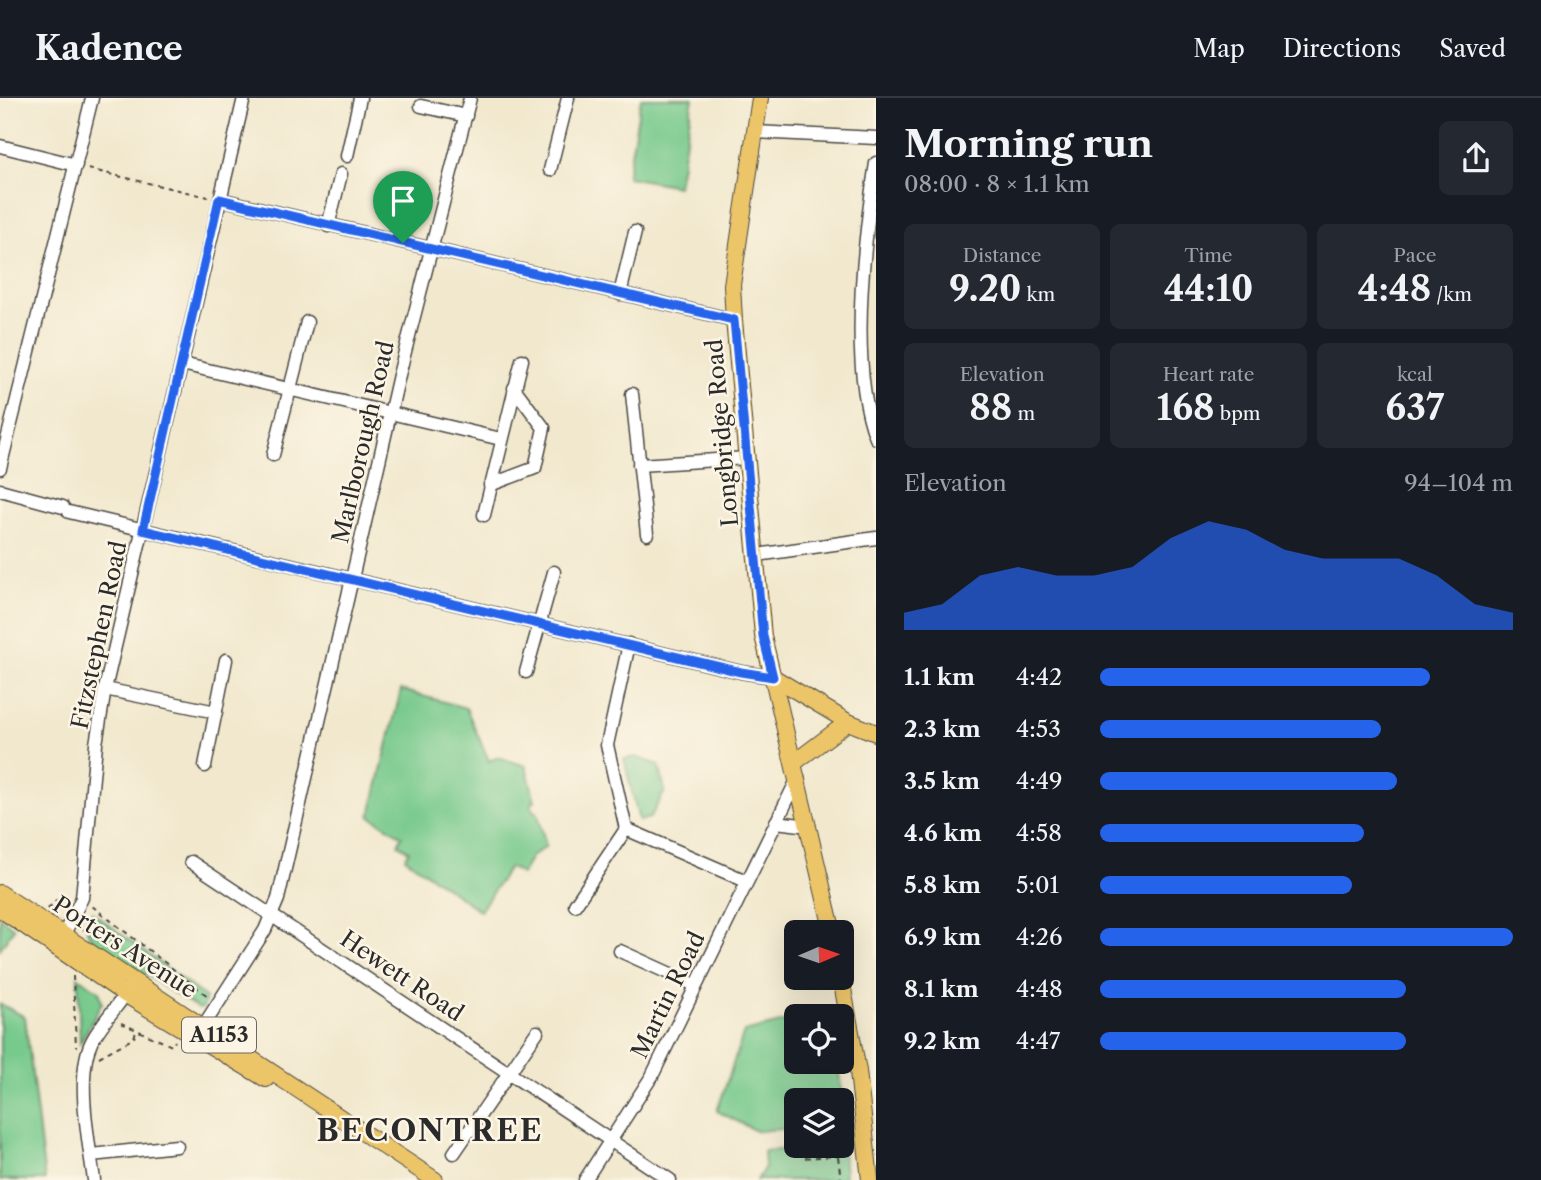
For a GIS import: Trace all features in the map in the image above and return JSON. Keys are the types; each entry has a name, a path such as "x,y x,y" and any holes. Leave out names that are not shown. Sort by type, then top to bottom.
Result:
{"main road":[{"name":"Longbridge Road","path":"760,98 732,285 734,320 763,636 830,920"},
{"path":"773,677 848,722 876,733"},
{"path":"796,770 848,722"},
{"name":"Porters Avenue","path":"0,893 126,995 268,1080 419,1180"},
{"name":"Porters Avenue","path":"0,909 135,980 435,1180"},
{"path":"843,990 858,1071 870,1180"}],"street":[{"path":"0,468 81,167 92,98"},
{"name":"Fitzstephen Road","path":"60,942 82,898 96,744 105,688 244,98"},
{"path":"346,156 360,98"},
{"name":"Marlborough Road","path":"205,1025 272,915 391,413 470,98"},
{"path":"550,170 566,98"},
{"path":"421,106 466,116"},
{"path":"754,132 803,132 876,138"},
{"path":"0,146 81,167"},
{"path":"876,163 868,220 862,343 866,401 876,438"},
{"path":"328,226 341,174"},
{"path":"219,199 734,320"},
{"path":"620,294 635,232"},
{"path":"273,455 307,322"},
{"path":"484,515 500,439 522,360"},
{"path":"182,364 500,439"},
{"path":"491,485 534,468 544,428 514,388"},
{"path":"632,394 648,534"},
{"path":"639,465 747,458"},
{"path":"0,490 143,530 773,677"},
{"path":"757,555 876,538"},
{"path":"526,672 554,572"},
{"path":"575,905 626,830 607,745 629,644"},
{"path":"205,766 226,660"},
{"path":"105,688 216,712"},
{"name":"Martin Road","path":"585,1180 652,1076 776,822 796,770"},
{"path":"776,822 809,825"},
{"path":"626,830 746,880"},
{"name":"Hewett Road","path":"191,862 670,1180"},
{"path":"620,950 695,985"},
{"path":"94,1180 84,1074 86,1054 92,1040 135,980"},
{"path":"454,1153 537,1032"},
{"path":"91,1155 177,1146"}],"path":[{"path":"81,167 200,195"},
{"path":"45,911 55,901 74,896"},
{"path":"91,905 213,1000"},
{"path":"73,972 76,1050 92,1058 103,1056 134,1038 136,1031"},
{"path":"121,1023 172,1046 178,1037"},
{"path":"838,1158 841,1180"}],"green space":[{"path":"641,98 693,98 678,186 627,177"},
{"path":"401,690 466,708 489,761 498,757 526,766 535,801 531,803 534,812 537,811 546,846 531,857 522,874 509,867 480,911 405,858 409,851 398,844 402,836 370,816"},
{"path":"636,757 659,765 665,791 650,818 639,821 624,759"},
{"path":"92,912 206,998 203,1008 199,1009 93,941 87,931"},
{"path":"0,917 14,928 0,949"},
{"path":"78,977 99,991 102,1003 80,1043"},
{"path":"0,1004 25,1017 45,1180 0,1180"},
{"path":"784,1022 784,1074 839,1074 841,1088 784,1088 784,1129 756,1131 717,1111 744,1032"},
{"path":"784,1150 784,1158 844,1158 845,1180 757,1180 765,1167 764,1151"}],"district":[{"name":"BECONTREE","path":"430,1131"}],"route":[{"path":"219,199 403,243 734,320 763,636 773,677 741,672 540,622 143,530 219,199"}]}
